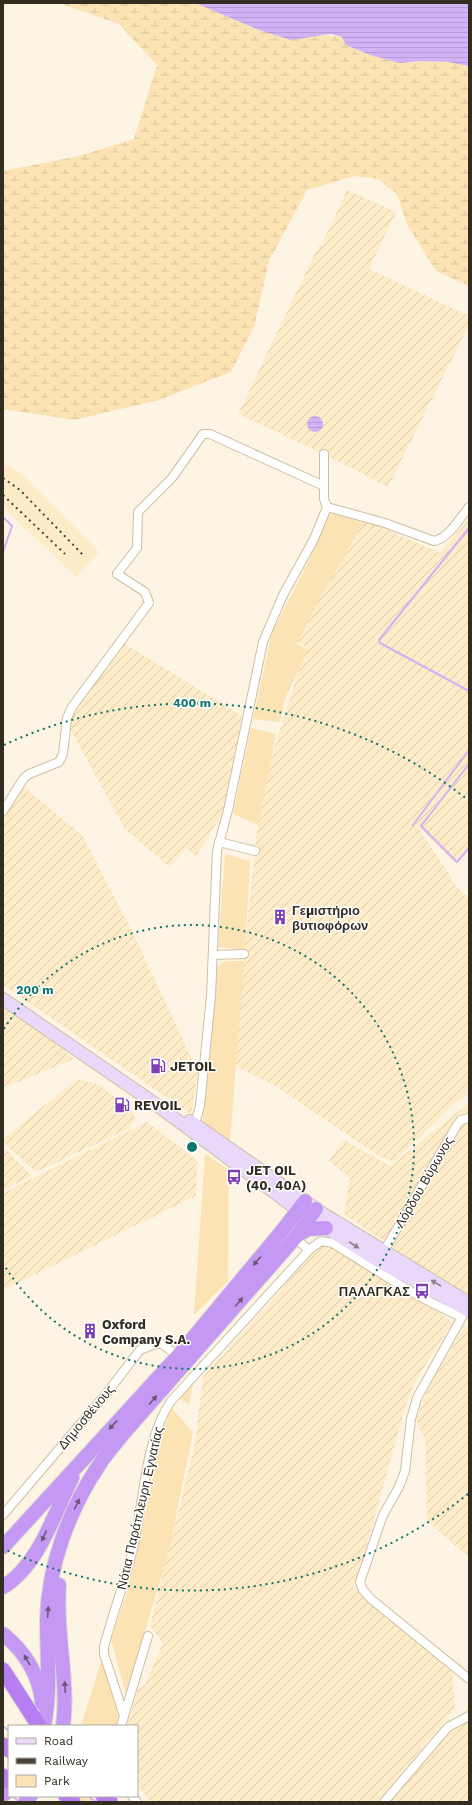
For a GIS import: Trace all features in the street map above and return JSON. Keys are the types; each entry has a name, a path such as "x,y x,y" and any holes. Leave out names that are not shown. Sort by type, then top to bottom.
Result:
{"highway":[{"path":"295,1238 307,1209"},
{"path":"6,1544 178,1356 307,1209"},
{"path":"43,1725 48,1707 47,1618 52,1573 73,1512 99,1464 123,1434 295,1238 308,1229 326,1228"},
{"path":"3,1587 18,1576 38,1549 73,1476 89,1452"},
{"path":"63,1541 58,1593 65,1705 63,1725"},
{"path":"3,1634 14,1643 23,1654 34,1673 41,1694 43,1725"},
{"path":"3,1670 43,1725"}],"main road":[{"path":"3,999 154,1102 205,1142 230,1159 307,1209 384,1251 467,1309"},
{"path":"154,1102 199,1127 226,1146 307,1209 326,1228 378,1261 467,1309"}],"street":[{"path":"3,811 24,778 29,774 58,762 63,754 67,718 72,708 149,604 145,592 117,574 137,548 138,512 172,478 203,434 210,434 324,486"},
{"path":"199,1127 213,955 216,861 219,842 228,810 263,642 283,595 311,545 327,507 324,499 324,454"},
{"path":"327,507 385,523 434,541 439,540 446,535 469,507"},
{"path":"219,842 255,850"},
{"path":"213,955 244,954"},
{"name":"Λόρδου Βύρωνος","path":"384,1251 457,1125 461,1120 469,1118"},
{"path":"295,1238 309,1250 321,1241 333,1243 400,1284 467,1309 417,1398 410,1419 405,1471 399,1487 382,1515 360,1582 363,1590 371,1599 469,1679"},
{"name":"Νότια Παράπλευρη Εγνατίας","path":"124,1716 104,1649 134,1546 156,1430 165,1409 171,1401 309,1250"},
{"name":"Δημοσθένους","path":"3,1515 106,1394 140,1350 155,1344 162,1344 178,1356"},
{"path":"121,1725 148,1636"},
{"path":"384,1802 448,1727 469,1716"}],"shaded area":[{"path":"195,3 469,3 469,66 448,62 421,61 400,63 370,55 346,45 342,37 331,34 291,40 259,30"},
{"path":"347,190 396,212 369,269 469,316 469,325 388,487 324,454 238,414"},
{"path":"312,416 318,416 323,421 321,430 318,432 312,432 307,427 307,421"},
{"path":"3,464 20,472 99,552 76,577 3,507"},
{"path":"469,519 469,847 455,863 413,821 447,871 454,884 469,899 469,1091 393,1162 379,1156 274,1085 235,1066 236,1032 260,803 267,771 306,648 293,638 365,520 440,553"},
{"path":"125,644 242,716 222,814 196,856 186,848 170,867 125,829 68,725 72,714"},
{"path":"19,783 82,835 133,933 198,1072 191,1114 3,985 3,810"},
{"path":"3,1007 34,1025 74,1059 3,1088"},
{"path":"77,1079 97,1084 102,1087 132,1111 135,1119 130,1128 36,1172 3,1142 3,1139"},
{"path":"469,1103 469,1299 344,1214 350,1178 329,1161 344,1140 390,1166"},
{"path":"147,1122 197,1160 196,1196 3,1290 3,1193"},
{"path":"3,1147 32,1176 3,1190"},
{"path":"325,1246 333,1248 439,1312 452,1323 414,1383 405,1408 357,1580 353,1586 452,1668 455,1708 377,1802 151,1802 138,1785 138,1725 127,1725 138,1690 145,1685 163,1643 150,1626 195,1444 203,1377 318,1247"},
{"path":"464,1326 469,1327 469,1557 427,1521 425,1440 416,1420 428,1389"},
{"path":"469,1706 469,1802 390,1802 415,1771"}],"green space":[{"path":"59,3 195,3 259,30 342,37 356,49 400,63 421,61 448,62 469,66 469,286 436,271 407,224 397,194 378,179 354,176 307,190 269,261 254,327 231,372 159,400 74,420 3,409 3,171 79,156 134,139 157,65 119,24"},
{"path":"334,513 363,523 316,605 297,644 308,650 285,699 280,722 253,719 272,632 310,559 327,516"},
{"path":"251,728 276,734 258,825 233,814"},
{"path":"225,854 250,861 245,950 218,947"},
{"path":"226,961 244,961 230,1142 205,1128 203,1118 216,967"},
{"path":"205,1154 229,1170 228,1281 194,1315"},
{"path":"193,1383 189,1405 179,1398"},
{"path":"172,1408 193,1432 169,1551 126,1695 111,1639 126,1595 147,1506 161,1434"},
{"path":"102,1659 119,1708 117,1725 81,1725"},
{"path":"59,1797 93,1797 91,1802 57,1802"}],"waterway":[{"path":"3,517 12,526 3,552"},
{"path":"469,528 379,640 380,643 469,691"},
{"path":"413,825 469,750"},
{"path":"469,764 421,826 457,862 469,848"},
{"path":"3,1726 8,1730"},
{"path":"13,1797 19,1801"},
{"path":"89,1797 96,1802"}],"railway":[{"path":"3,478 20,490 84,556"},
{"path":"3,495 65,554"}],"place":[{"name":"Γεμιστήριο βυτιοφόρων","path":"280,917"},
{"name":"JETOIL","path":"158,1066"},
{"name":"REVOIL","path":"122,1105"},
{"name":"JET OIL (40, 40Α)","path":"234,1177"},
{"name":"ΠΑΛΑΓΚΑΣ","path":"422,1291"},
{"name":"Oxford Company S.A.","path":"90,1331"}]}
